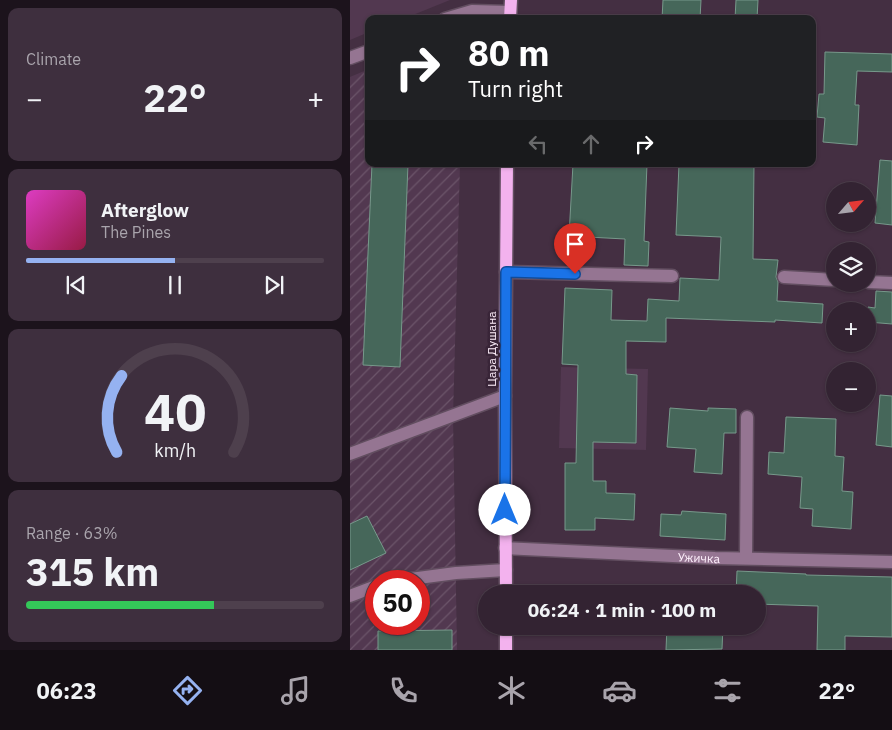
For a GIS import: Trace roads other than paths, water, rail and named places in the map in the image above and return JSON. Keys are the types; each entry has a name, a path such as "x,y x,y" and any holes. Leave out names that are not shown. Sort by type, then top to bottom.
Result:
{"main road":[{"name":"Цара Душана","path":"506,585 507,167"},
{"path":"506,635 506,650"}],"street":[{"path":"458,15 472,11 510,10"},
{"path":"350,58 365,52"},
{"path":"506,272 672,276"},
{"path":"784,277 826,279"},
{"path":"876,282 892,283"},
{"path":"350,454 505,396"},
{"path":"746,558 747,417"},
{"name":"Ужичка","path":"505,548 715,558 892,562"},
{"path":"430,576 456,572 506,570"},
{"path":"350,596 365,590"}]}
